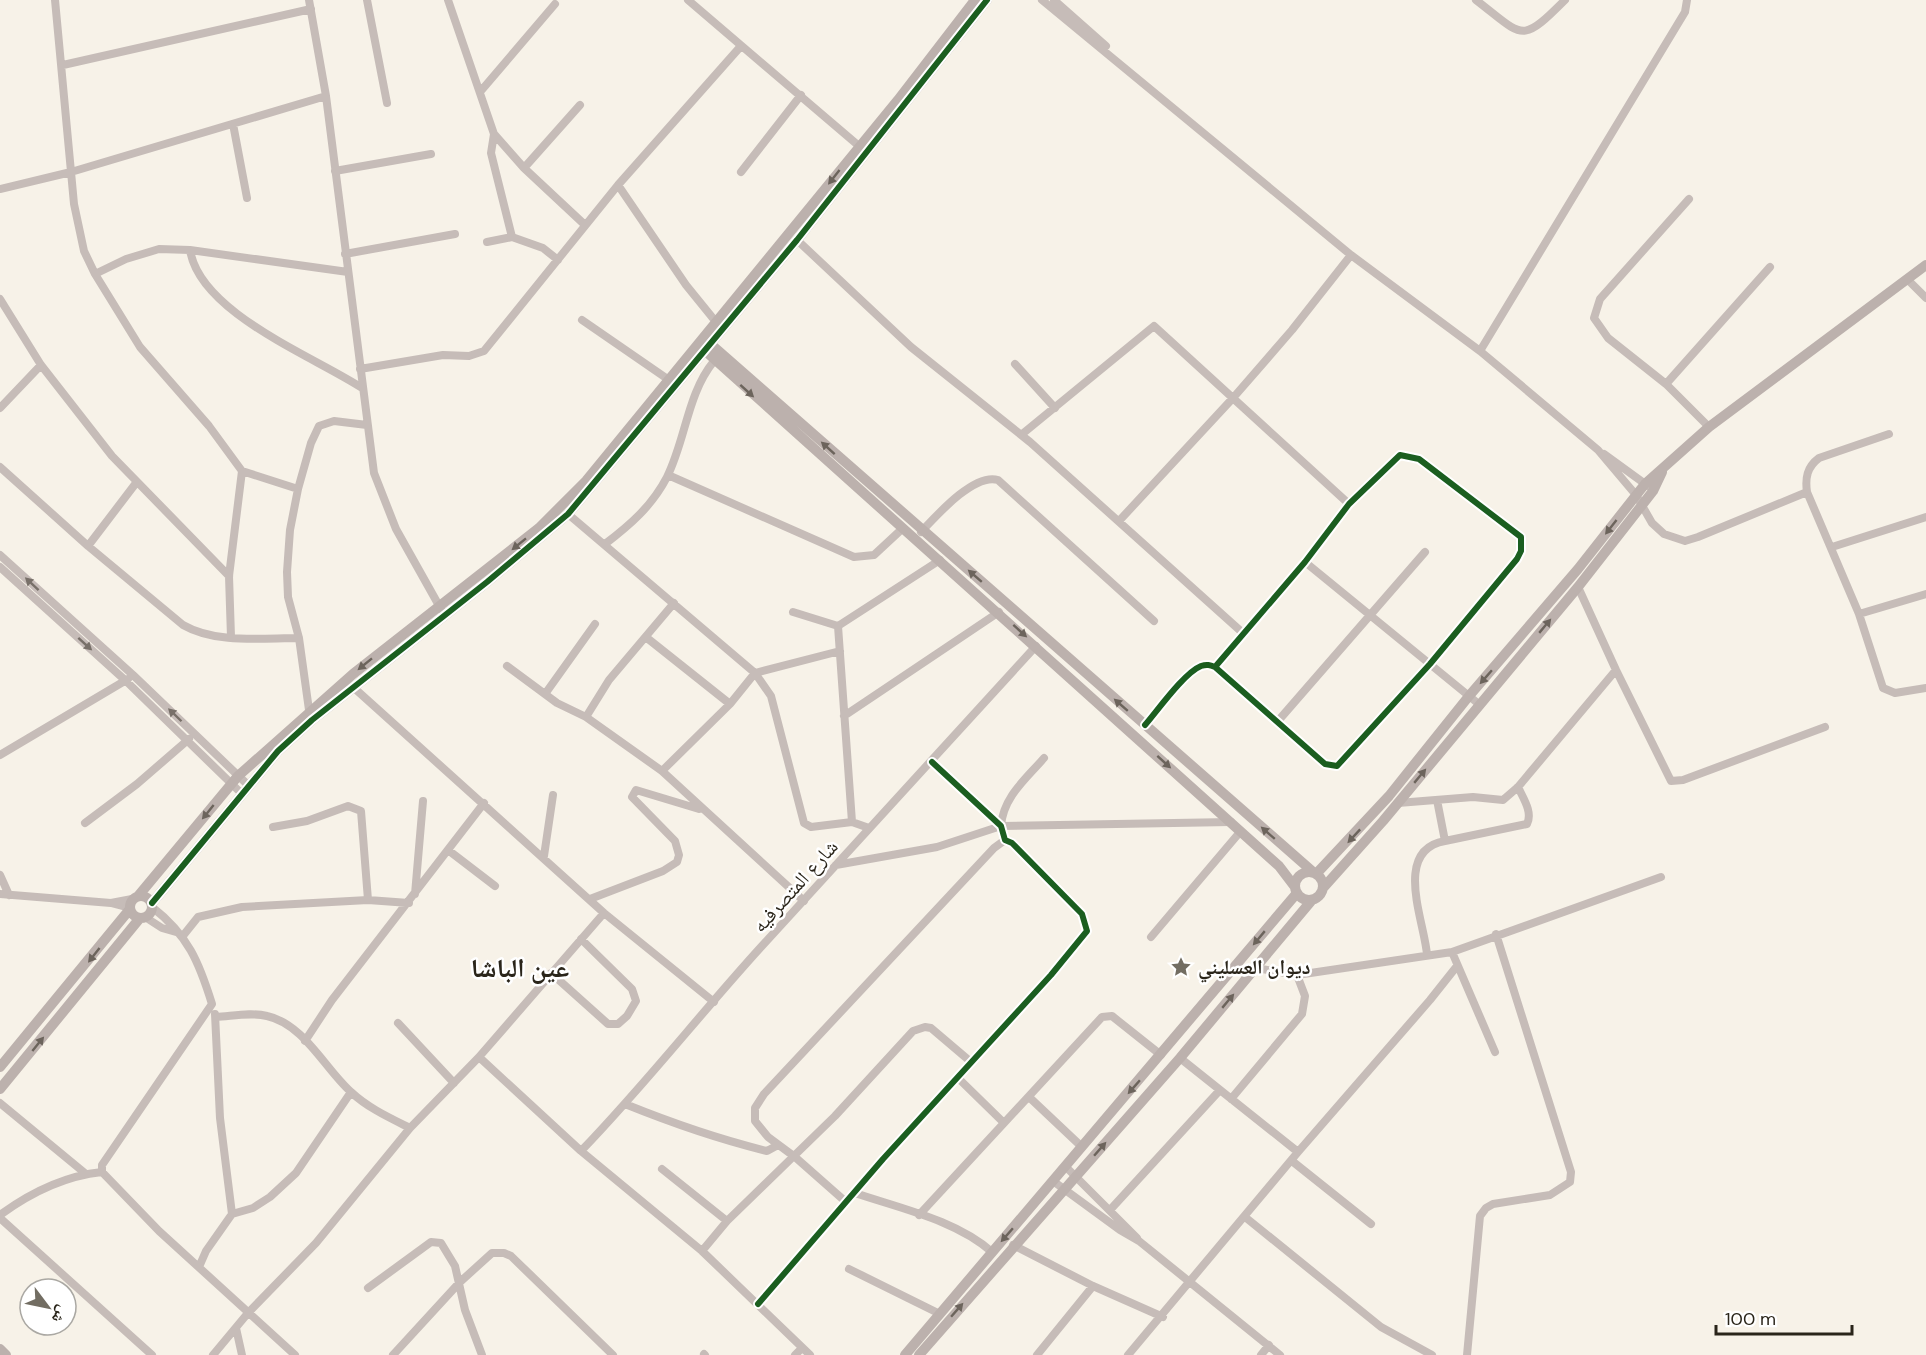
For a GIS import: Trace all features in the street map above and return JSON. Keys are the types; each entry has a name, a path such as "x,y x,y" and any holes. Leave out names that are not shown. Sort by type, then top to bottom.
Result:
{"street":[{"path":"55,0 79,233 94,274 140,347 209,426 242,471 298,489"},
{"path":"367,0 387,103"},
{"path":"448,0 494,134 524,168 585,225"},
{"path":"688,0 698,3 741,46 860,146"},
{"path":"0,1067 235,779 309,710 438,605 493,565 559,508 586,481 669,380 797,240 987,0"},
{"path":"1042,0 1351,255 1480,351 1598,450 1649,487"},
{"path":"1054,0 1121,63"},
{"path":"1476,0 1510,26 1527,32 1536,29 1565,0"},
{"path":"1480,351 1685,12 1687,0"},
{"path":"0,1089 143,918 278,751 353,687 568,514 704,344 716,322 860,146 972,2"},
{"path":"63,65 310,4 326,96 374,473 396,529 445,615"},
{"path":"480,92 555,4"},
{"path":"360,369 443,355 469,356 484,351 618,185 741,46"},
{"path":"741,172 801,95"},
{"path":"0,189 71,172 326,96"},
{"path":"524,168 580,105"},
{"path":"234,124 247,198"},
{"path":"494,134 491,153 512,237"},
{"path":"336,171 431,154"},
{"path":"618,185 686,285 716,322"},
{"path":"1689,199 1600,299 1594,318 1608,338 1666,384 1709,427"},
{"path":"345,254 455,234"},
{"path":"487,242 512,237 543,248 558,260"},
{"path":"797,240 911,347 1022,435 1244,634"},
{"path":"94,274 142,253 159,249 190,250 348,272"},
{"path":"190,250 196,272 213,294 260,330 362,388"},
{"path":"1119,521 1233,398 1292,330 1351,255"},
{"path":"920,1355 1013,1245 1180,1058 1312,900 1320,896 1324,887 1480,705 1578,586 1664,469 1709,427 1926,266"},
{"path":"1666,384 1770,267"},
{"path":"1908,280 1926,298"},
{"path":"0,299 41,365 136,483 229,576"},
{"path":"582,320 669,380"},
{"path":"1022,435 1154,326 1349,504"},
{"path":"704,344 714,361 914,540 999,612 1231,822 1279,866 1303,899 1312,900"},
{"path":"704,344 923,530 1315,872 1324,887"},
{"path":"605,544 638,518 668,475 699,383 714,361"},
{"path":"1015,364 1055,408"},
{"path":"0,408 41,365"},
{"path":"309,710 299,638 289,603 287,584 290,530 298,489 311,443 320,426 334,421 367,425"},
{"path":"1889,434 1819,458 1811,464 1806,476 1807,492 1859,614 1883,688 1895,693 1926,688"},
{"path":"1598,450 1639,500 1652,523 1664,534 1685,541 1807,492"},
{"path":"1145,725 1199,667 1207,664 1215,667 1324,764 1337,766 1431,664 1517,559 1521,551 1521,537 1413,456 1400,455 1349,504 1305,562 1215,667"},
{"path":"0,467 88,546 183,625 200,633 231,637 299,638"},
{"path":"231,637 229,576 242,471"},
{"path":"668,475 854,557 874,555 902,529"},
{"path":"914,540 981,480 989,478 998,480 1154,621"},
{"path":"88,546 136,483"},
{"path":"905,1355 1161,1055 1296,890 1298,877 1315,872 1367,822 1469,696 1639,500"},
{"path":"568,514 755,673 771,696 804,823 810,827 852,822 869,828"},
{"path":"1832,547 1926,517"},
{"path":"1278,721 1425,552"},
{"path":"0,556 133,675 194,734 245,789"},
{"path":"838,627 940,560"},
{"path":"1305,562 1480,705"},
{"path":"0,567 126,681 187,741 235,779"},
{"path":"1578,586 1616,670 1671,781 1683,780 1825,727"},
{"path":"1859,614 1926,594"},
{"path":"586,717 609,680 647,638 674,603"},
{"path":"792,612 838,627"},
{"path":"844,716 999,612"},
{"path":"545,694 595,624"},
{"path":"838,627 852,822"},
{"path":"647,638 730,704"},
{"name":"شارع المتصرفيه","path":"581,1151 869,828 1036,646"},
{"path":"662,771 730,704 755,673 840,651"},
{"path":"507,666 567,709 586,717 662,771 804,901"},
{"path":"1397,803 1473,797 1503,800 1518,787 1616,670"},
{"path":"0,755 133,675"},
{"path":"353,687 604,912 714,1002"},
{"path":"84,823 137,784 194,734"},
{"path":"1005,840 1001,826 1002,813 1008,800 1044,758"},
{"path":"932,762 1001,826"},
{"path":"1426,955 1423,928 1414,899 1415,871 1427,848 1444,841 1527,824 1530,818 1528,809 1518,787"},
{"path":"590,899 663,871 677,862 678,848 675,841 632,797 636,790 640,789 701,809"},
{"path":"544,856 553,795"},
{"path":"1437,800 1444,841"},
{"path":"415,894 423,801"},
{"path":"305,1041 332,1000 484,803"},
{"path":"273,827 307,821 348,806 361,811 368,900"},
{"path":"836,865 938,847 1001,826 1231,822"},
{"path":"1150,938 1240,832"},
{"path":"758,1304 971,1062 1058,968 1087,930 1082,914 1012,843 1005,840"},
{"path":"846,1202 795,1157 768,1137 755,1121 754,1108 764,1094 994,848 1005,840"},
{"path":"448,850 495,886"},
{"path":"0,875 9,895"},
{"path":"1256,968 1297,975 1452,952 1496,934 1661,877"},
{"path":"0,894 111,903 133,903 147,897 152,905 168,919 195,955 216,1017 220,1118 232,1214"},
{"path":"179,934 198,917 211,912 289,903 368,900 409,903"},
{"path":"133,903 143,918 179,934"},
{"path":"213,1355 248,1313 316,1243 410,1128 479,1057 604,912"},
{"path":"1467,1355 1480,1216 1486,1208 1493,1204 1556,1193 1570,1182 1571,1172 1496,934"},
{"path":"551,973 608,1023 618,1024 627,1016 636,1000 632,989 581,939"},
{"path":"1452,952 1495,1052"},
{"path":"1128,1355 1298,1152 1431,1000 1457,966"},
{"path":"1231,1099 1302,1014 1305,996 1297,975"},
{"path":"212,1004 102,1165 102,1172 104,1178 159,1232 296,1355"},
{"path":"919,1215 1102,1017 1107,1015 1161,1055"},
{"path":"216,1017 268,1016 281,1022 305,1041 351,1092 383,1115 410,1128"},
{"path":"398,1023 454,1083"},
{"path":"702,1251 728,1221 795,1157 913,1031 926,1027 931,1028 971,1062"},
{"path":"479,1057 581,1151 702,1251 810,1355"},
{"path":"1180,1058 1298,1152"},
{"path":"958,1078 1003,1122"},
{"path":"1110,1210 1220,1090"},
{"path":"199,1267 206,1251 232,1214 253,1208 270,1197 296,1173 351,1092"},
{"path":"1029,1097 1082,1147"},
{"path":"0,1103 86,1174"},
{"path":"625,1104 677,1125 727,1141 767,1151 778,1145"},
{"path":"1292,1161 1371,1224"},
{"path":"1066,1167 1077,1175 1139,1241 1280,1355"},
{"path":"662,1169 728,1221"},
{"path":"102,1172 86,1174 22,1199 0,1216 152,1355"},
{"path":"1053,1181 1120,1230 1139,1241"},
{"path":"855,1193 919,1215 969,1237 992,1252"},
{"path":"1245,1217 1381,1327 1432,1355"},
{"path":"368,1288 436,1241 444,1245 460,1282 465,1310 482,1355"},
{"path":"1013,1245 1093,1286 1162,1317"},
{"path":"393,1355 460,1282 492,1253 504,1253 511,1256 613,1355"},
{"path":"849,1269 940,1314"},
{"path":"1037,1355 1093,1286"},
{"path":"236,1328 242,1355"},
{"path":"1261,1355 1269,1345"},
{"path":"795,1355 802,1348"},
{"path":"0,1349 6,1355"}],"cycle path":[{"path":"152,903 278,751 312,720 487,582 568,514 797,240 987,0"},
{"path":"1145,725 1187,676 1201,666 1210,665 1325,764 1337,766 1430,664 1517,559 1521,551 1521,537 1419,459 1400,455 1349,504 1305,562 1215,667"},
{"path":"758,1304 883,1159 1051,975 1087,931 1082,914 1012,843 1005,840 1001,826 932,762"}],"place":[{"name":"ديوان العسليني","path":"1181,967"}],"district":[{"name":"عين الباشا","path":"520,968"}]}
